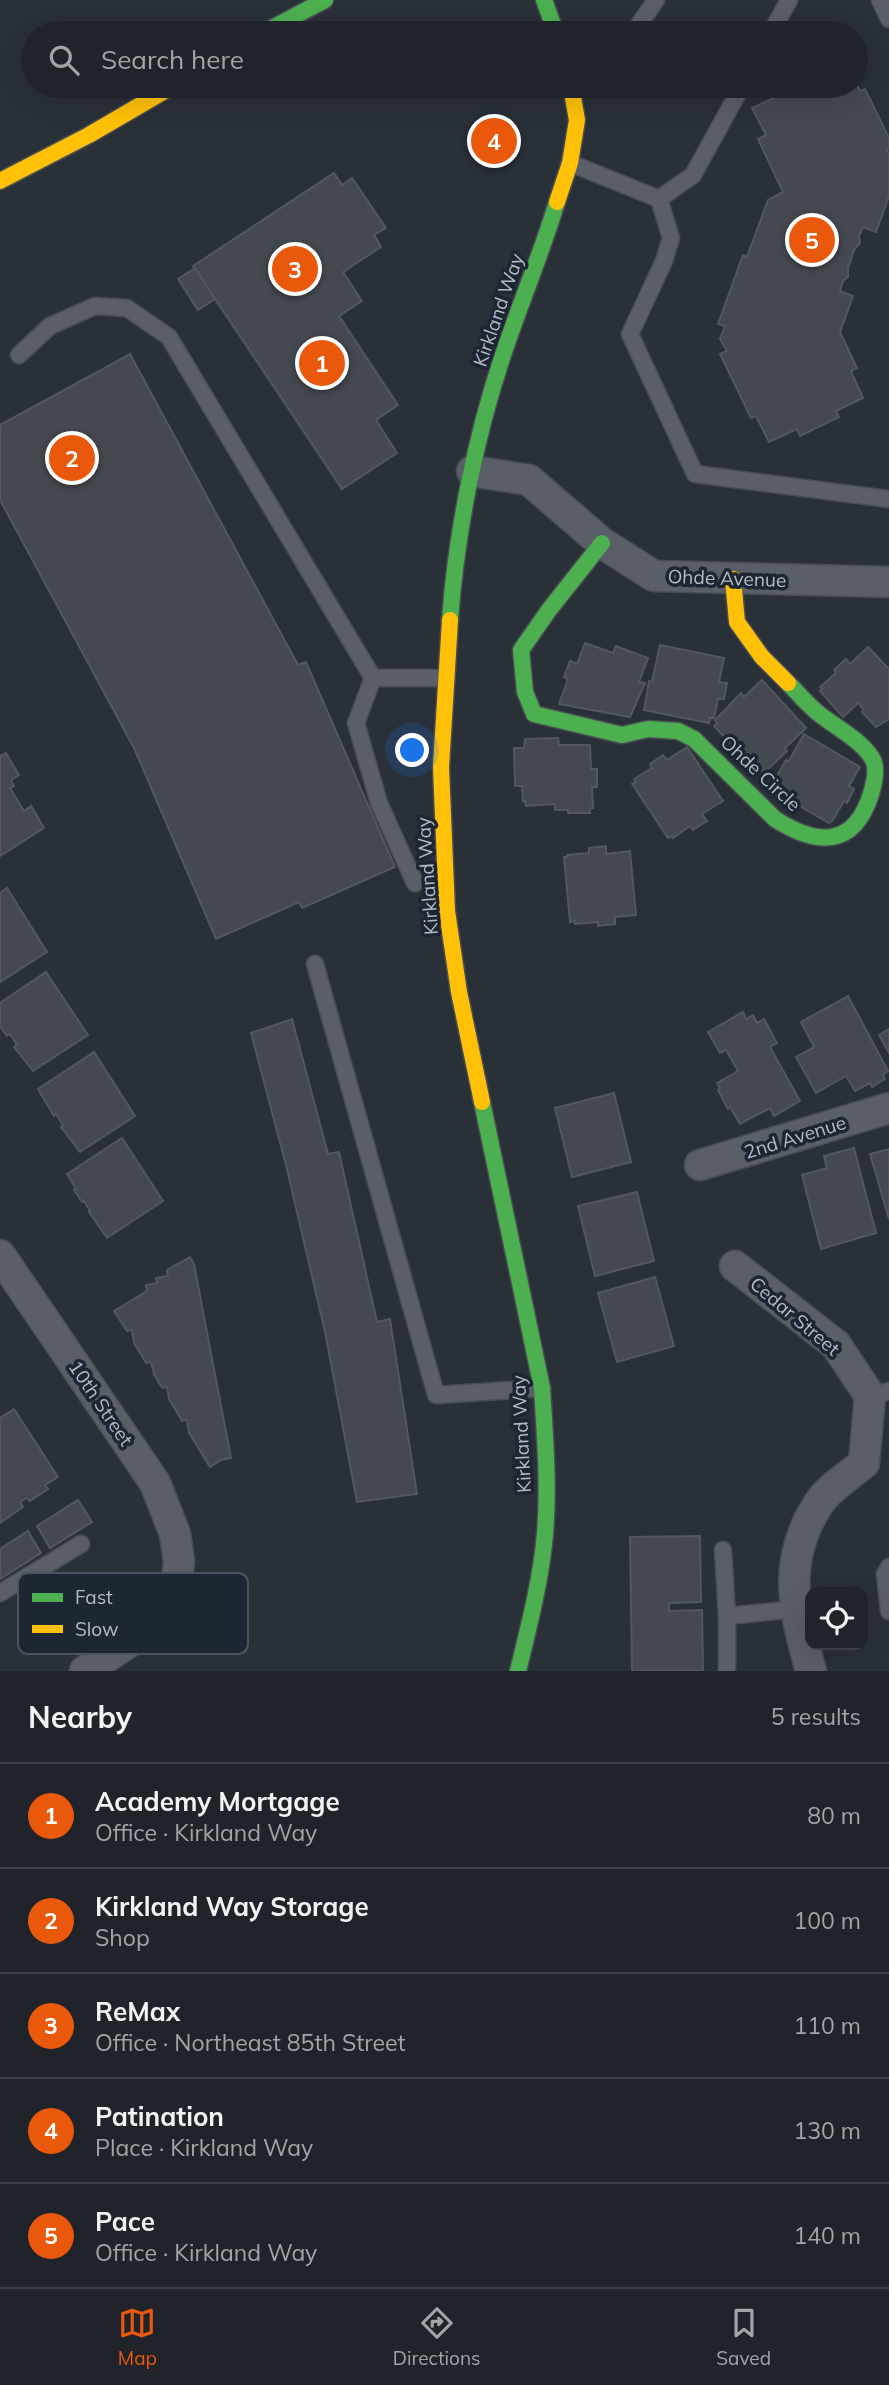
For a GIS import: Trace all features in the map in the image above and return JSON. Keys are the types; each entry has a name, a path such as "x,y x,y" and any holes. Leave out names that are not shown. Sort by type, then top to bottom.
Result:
{"main road":[{"path":"286,21 325,0"},
{"path":"544,0 551,21"},
{"path":"0,181 89,135 152,98"},
{"name":"Kirkland Way","path":"519,1671 545,1534 547,1455 542,1388 459,992 447,911 442,768 453,578 472,471 500,360 570,163 578,120 573,98"},
{"name":"Ohde Circle","path":"602,543 521,650 525,692 534,714 622,735 648,729 678,731 708,752 775,819 789,828 823,839 839,837 853,828 866,810 875,782 874,760 862,746 817,712 762,657 737,622 733,579"}],"street":[{"name":"Ohde Avenue","path":"472,471 528,480 602,543 654,576 889,582"},
{"name":"2nd Avenue","path":"700,1165 889,1108"},
{"name":"10th Street","path":"0,1255 155,1483 174,1534 179,1561 178,1573"},
{"name":"Cedar Street","path":"735,1266 836,1345 880,1394 864,1463 820,1502 801,1538 794,1566 796,1609 811,1671"},
{"name":"10th Street","path":"85,1671 111,1654"}],"lane":[{"path":"641,21 656,0"},
{"path":"778,21 789,0"},
{"path":"880,0 889,19"},
{"path":"659,200 693,175 735,98"},
{"path":"570,163 659,200 671,238 664,261 630,334 695,474 889,499"},
{"path":"19,355 50,326 95,306 127,308 169,337 373,678"},
{"path":"373,678 446,678"},
{"path":"373,678 356,723 379,803 415,883"},
{"path":"315,964 436,1395 542,1388"},
{"path":"33,1573 81,1544"},
{"path":"723,1550 727,1671"},
{"path":"889,1567 885,1574 889,1611"},
{"path":"0,1593 18,1582"},
{"path":"727,1616 796,1609"}],"building":[{"path":"868,95 889,138 889,196 876,232 863,227 859,236 860,243 854,250 848,268 848,277 843,281 840,291 853,296 840,332 857,368 851,371 863,398 836,411 839,417 800,436 797,429 769,442 756,416 751,418 720,354 727,351 720,339 725,326 718,324 743,255 747,257 768,200 783,192 758,139 766,135 752,108 774,98 868,98"},
{"path":"334,173 342,185 352,178 386,228 374,235 381,247 343,272 362,301 339,316 398,405 376,420 397,453 342,489 193,266"},
{"path":"195,268 215,299 198,310 178,279"},
{"path":"130,354 298,665 306,662 395,867 302,908 299,902 216,939 134,748 0,500 0,425"},
{"path":"585,643 613,653 616,646 648,658 639,682 645,683 630,717 559,704 568,679 564,677 570,661 577,664"},
{"path":"660,645 724,658 719,682 727,683 724,699 718,699 714,718 710,718 709,723 644,710"},
{"path":"868,647 889,669 889,719 876,727 862,712 864,710 858,703 843,717 820,691 820,687 836,673 834,670 846,659 850,664"},
{"path":"762,680 806,728 784,749 787,751 765,772 763,770 759,774 714,726 717,723 715,720 741,693 744,697"},
{"path":"804,734 860,767 849,786 854,789 847,803 844,801 829,823 772,790 774,787 771,786"},
{"path":"558,738 559,745 590,745 591,769 597,769 597,787 592,787 593,808 590,808 590,813 555,810 555,804 526,806 522,786 515,786 514,748 524,748 525,739"},
{"path":"687,747 723,801 702,814 707,821 693,830 690,826 673,838 668,838 632,784 636,782 634,779 652,768 650,764 663,755 667,760"},
{"path":"6,753 19,775 11,780 14,786 10,788 24,811 31,806 44,828 0,856 0,756"},
{"path":"606,846 606,854 630,851 636,915 615,917 615,924 598,926 598,922 570,922 564,857 589,853 589,848"},
{"path":"7,888 47,952 0,982 0,893"},
{"path":"46,972 88,1035 33,1071 14,1047 17,1045 10,1034 7,1036 0,1026 0,1003"},
{"path":"848,996 888,1071 883,1075 885,1079 872,1087 870,1083 855,1091 846,1076 816,1093 796,1057 814,1047 801,1022"},
{"path":"743,1012 746,1019 753,1015 757,1023 764,1019 777,1043 770,1047 800,1101 774,1116 770,1108 740,1124 730,1107 728,1109 717,1083 738,1071 726,1050 720,1053 708,1032"},
{"path":"292,1019 328,1154 339,1152 377,1322 390,1319 417,1494 357,1502 325,1332 286,1165 251,1033"},
{"path":"889,1029 889,1053 879,1035"},
{"path":"94,1052 135,1116 80,1152 38,1089"},
{"path":"614,1093 631,1162 572,1177 555,1108"},
{"path":"122,1138 163,1201 107,1238 74,1190 76,1189 67,1174"},
{"path":"854,1148 876,1233 821,1249 802,1175 827,1168 824,1156"},
{"path":"889,1149 889,1219 870,1154"},
{"path":"637,1192 654,1261 595,1276 578,1206"},
{"path":"190,1257 194,1264 231,1458 221,1460 210,1467 189,1433 187,1420 182,1421 169,1399 167,1387 162,1388 151,1362 146,1363 134,1343 132,1330 127,1331 114,1311 147,1291 146,1285 157,1283 156,1278 168,1276 167,1270"},
{"path":"655,1277 674,1346 617,1362 598,1293"},
{"path":"14,1409 58,1477 45,1485 48,1489 30,1501 27,1498 20,1502 23,1507 0,1523 0,1418"},
{"path":"78,1500 92,1522 50,1548 37,1526"},
{"path":"28,1531 41,1553 0,1579 0,1549"},
{"path":"700,1536 701,1602 669,1603 669,1611 702,1610 703,1671 632,1671 630,1537"}],"traffic: fast":[{"path":"286,21 325,0"},
{"path":"544,0 552,21"},
{"path":"450,620 462,521 483,421 502,358 557,202"},
{"path":"602,543 521,650 525,692 534,714 622,735 648,729 678,731 694,739 775,819 805,834 832,837 844,833 864,812 873,785 874,762 861,745 818,713 788,683"},
{"path":"482,1102 542,1388 547,1479 545,1534 538,1586 518,1671"}],"traffic: slow":[{"path":"0,181 89,135 152,98"},
{"path":"557,202 570,163 577,120 573,98"},
{"path":"733,579 737,622 762,657 788,683"},
{"path":"450,620 441,767 447,911 459,992 482,1102"}],"place":[{"name":"Patination","path":"494,141"},
{"name":"Pace","path":"812,240"},
{"name":"ReMax","path":"295,269"},
{"name":"Academy Mortgage","path":"322,363"},
{"name":"Kirkland Way Storage","path":"72,458"}]}
